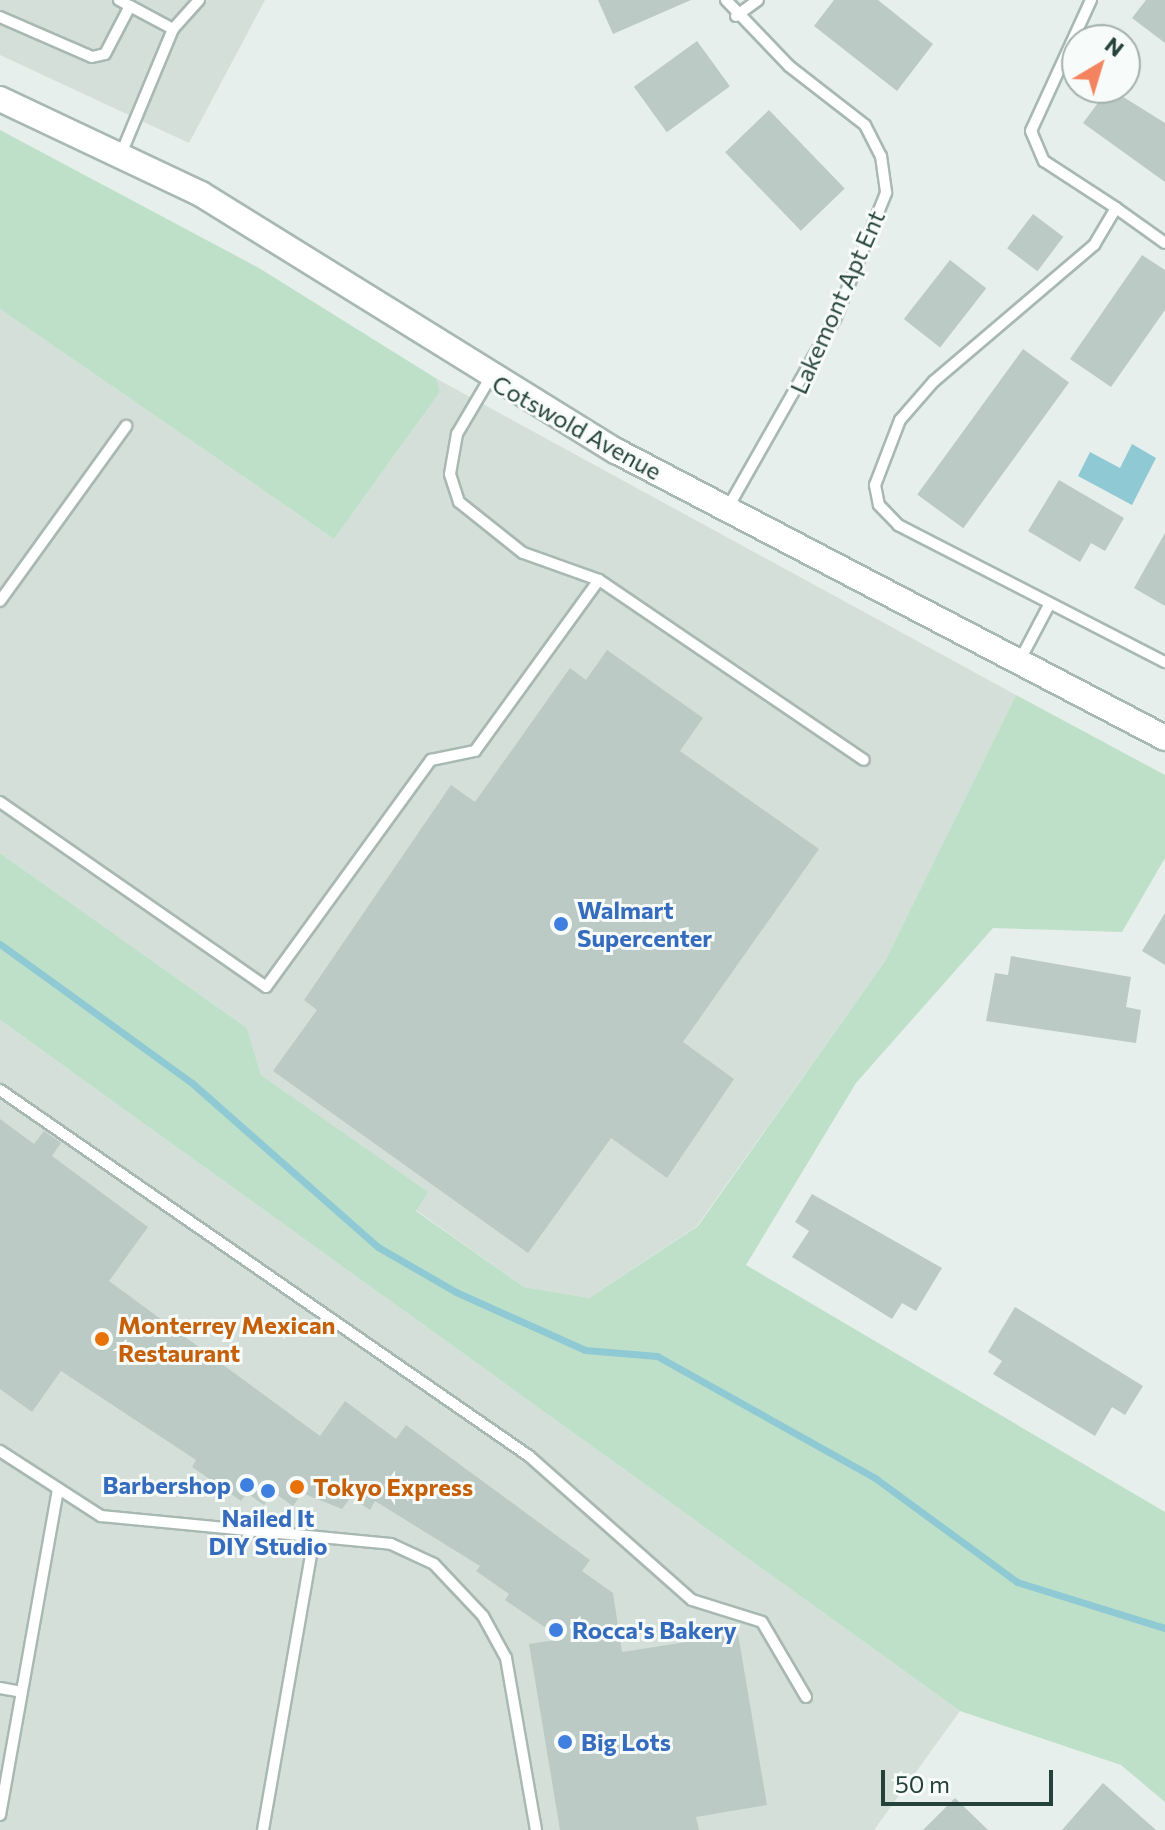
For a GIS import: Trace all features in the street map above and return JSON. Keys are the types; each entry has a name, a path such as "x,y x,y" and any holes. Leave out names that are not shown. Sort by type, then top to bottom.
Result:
{"street":[{"name":"Cotswold Avenue","path":"0,99 121,154 257,227 490,378 727,509 1165,738"}],"lane":[{"path":"119,0 173,29"},
{"path":"121,154 173,29 199,0"},
{"name":"Lakemont Apt Ent","path":"726,0 736,16 865,125 881,156 886,193 835,319 727,509"},
{"path":"736,16 758,0"},
{"path":"1091,0 1059,57 1031,131 1044,161 1165,243"},
{"path":"0,17 92,57 105,54 130,6"},
{"path":"1116,208 1094,245 934,381 900,420 875,485 879,505 898,525 1165,662"},
{"path":"490,378 457,434 450,474 459,502 523,553 599,580 864,760"},
{"path":"0,601 126,426"},
{"path":"0,802 266,987 431,760 475,751 599,580"},
{"path":"1019,662 1050,603"},
{"path":"0,1090 529,1456 692,1600 762,1622 806,1697"},
{"path":"0,1451 101,1516 391,1544 434,1564 483,1616 506,1658 536,1830"},
{"path":"0,1815 58,1490"},
{"path":"263,1830 314,1537"},
{"path":"0,1688 22,1692"}],"shaded area":[{"path":"0,0 265,0 189,143 0,55"},
{"path":"0,309 334,539 440,392 437,379 1016,695 885,961 697,1226 589,1298 524,1287 416,1210 427,1192 261,1075 247,1028 0,853"},
{"path":"0,1020 960,1711 874,1830 0,1830"}],"green space":[{"path":"0,130 259,268 437,379 440,392 334,539 0,309"},
{"path":"1016,695 1165,775 1165,858 1122,932 993,928 856,1083 746,1265 1165,1512 1165,1802 1121,1765 960,1711 0,1020 0,853 247,1028 261,1075 428,1192 416,1211 524,1287 589,1298 698,1226 885,961"}],"water":[{"path":"1132,444 1156,458 1132,505 1078,476 1090,452 1120,468"}],"building":[{"path":"598,0 691,0 613,34"},
{"path":"834,0 878,0 933,44 897,91 814,26"},
{"path":"1146,0 1165,0 1165,43 1141,24 1132,18"},
{"path":"697,41 730,86 667,132 634,87"},
{"path":"1097,104 1135,104 1165,123 1165,182 1083,123"},
{"path":"769,110 845,188 801,231 725,152"},
{"path":"1033,214 1063,237 1037,271 1007,248"},
{"path":"1142,255 1165,270 1165,310 1111,387 1070,359"},
{"path":"950,260 986,288 940,347 904,319"},
{"path":"1023,349 1069,383 963,528 917,495"},
{"path":"1059,480 1124,518 1105,551 1091,543 1080,562 1028,531"},
{"path":"1165,533 1165,606 1134,588"},
{"name":"Walmart Supercenter","path":"607,650 703,718 680,751 819,849 683,1042 734,1079 667,1178 611,1138 528,1253 273,1071 317,1010 304,1000 451,785 475,802 570,668 586,680"},
{"path":"1165,913 1165,965 1142,951"},
{"path":"1011,956 1131,977 1126,1007 1141,1010 1136,1043 986,1021 995,973 1008,975"},
{"path":"0,1119 34,1144 44,1131 61,1143 52,1156 148,1227 109,1281 320,1436 345,1401 396,1439 406,1425 590,1560 582,1571 613,1593 622,1652 738,1634 767,1805 696,1817 699,1830 560,1830 529,1644 562,1639 505,1600 509,1594 476,1571 480,1566 375,1501 370,1510 351,1497 342,1509 302,1493 293,1506 273,1492 264,1505 247,1493 241,1501 192,1467 196,1460 61,1371 32,1412 0,1389"},
{"path":"812,1194 942,1268 916,1311 902,1303 892,1319 792,1257 809,1231 795,1222"},
{"path":"1015,1307 1143,1386 1125,1415 1112,1407 1095,1436 993,1374 1002,1361 988,1352"},
{"path":"1103,1783 1156,1830 1062,1830"},
{"path":"955,1798 988,1830 923,1830"}],"waterway":[{"path":"0,944 192,1083 378,1247 456,1292 585,1350 657,1356 875,1478 1017,1582 1165,1628"}],"place":[{"name":"Walmart Supercenter","path":"561,924"},
{"name":"Monterrey Mexican Restaurant","path":"102,1339"},
{"name":"Barbershop","path":"247,1485"},
{"name":"Tokyo Express","path":"297,1487"},
{"name":"Nailed It DIY Studio","path":"268,1491"},
{"name":"Rocca's Bakery","path":"556,1630"},
{"name":"Big Lots","path":"565,1742"}]}
